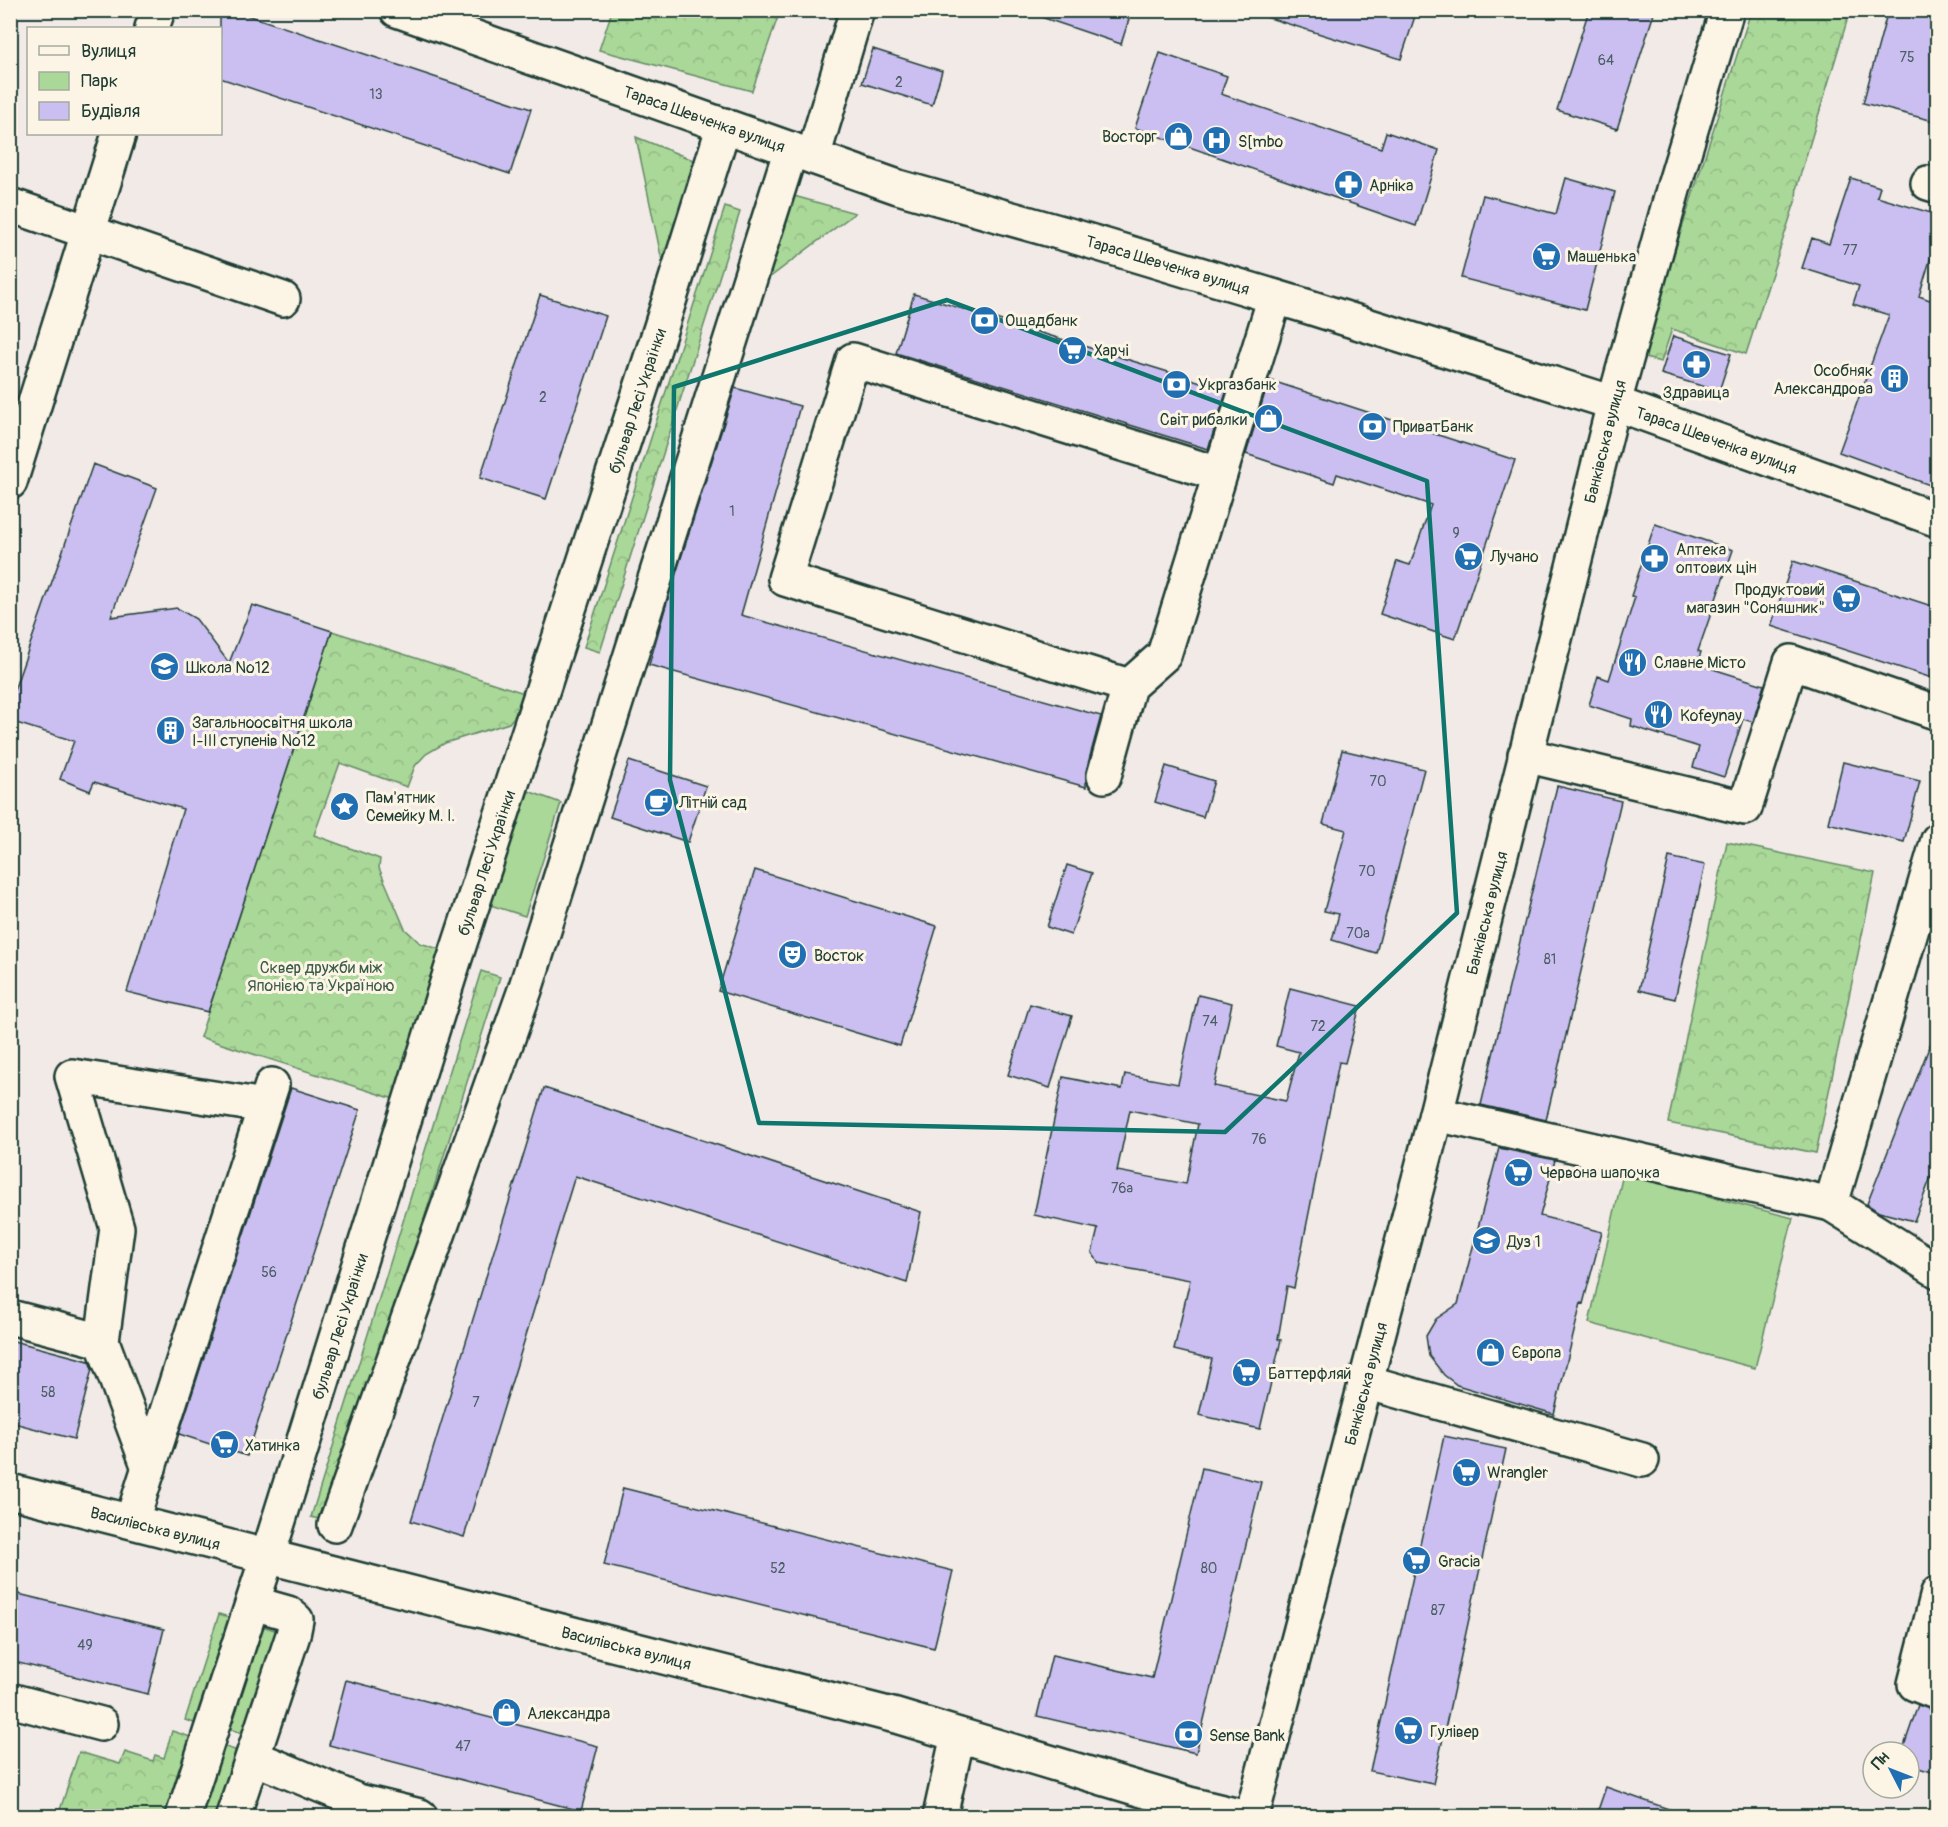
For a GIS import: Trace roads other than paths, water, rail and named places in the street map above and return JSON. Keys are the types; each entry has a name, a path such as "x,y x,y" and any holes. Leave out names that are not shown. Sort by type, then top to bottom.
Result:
{"street":[{"path":"152,27 158,10"},
{"name":"Тараса Шевченка вулиця","path":"397,10 898,187 1076,237 1275,297 1614,403 1938,520"},
{"path":"335,1526 525,990 802,153 857,10"},
{"name":"Банківська вулиця","path":"1252,1816 1436,1114 1614,403 1674,186 1727,10"},
{"name":"бульвар Лесі Українки","path":"183,1816 253,1603 453,964 654,349 724,125"},
{"path":"10,482 119,135"},
{"path":"10,205 283,299"},
{"path":"1104,776 1129,686 1164,655 1275,297"},
{"path":"1129,686 785,579 853,360 1220,474"},
{"path":"1525,754 1745,808 1791,662 1938,713"},
{"path":"1831,1204 1938,840"},
{"path":"132,1520 149,1468 268,1095 72,1076 117,1228 102,1341 149,1468"},
{"path":"1436,1114 1831,1204 1938,1271"},
{"path":"10,1317 102,1341"},
{"path":"1366,1382 1642,1460"},
{"name":"Василівська вулиця","path":"10,1491 132,1520 896,1716 1190,1804 1239,1816"},
{"path":"1938,1593 1915,1684 1938,1693"},
{"path":"233,1816 296,1620 288,1613 253,1603"},
{"path":"10,1700 101,1724"},
{"path":"209,1732 358,1801 420,1816"},
{"path":"940,1816 958,1735"}],"place":[{"name":"Восторг","path":"1178,136"},
{"name":"S[mbo","path":"1217,141"},
{"name":"Арніка","path":"1348,185"},
{"name":"Машенька","path":"1546,256"},
{"name":"Ощадбанк","path":"984,320"},
{"name":"Харчі","path":"1073,350"},
{"name":"Здравица","path":"1696,364"},
{"name":"Особняк Александрова","path":"1894,379"},
{"name":"Укргазбанк","path":"1177,384"},
{"name":"Світ рибалки","path":"1268,419"},
{"name":"ПриватБанк","path":"1372,426"},
{"name":"Лучано","path":"1469,556"},
{"name":"Аптека оптових цін","path":"1655,558"},
{"name":"Продуктовий магазин \"Соняшник\"","path":"1846,598"},
{"name":"Славне Місто","path":"1633,662"},
{"name":"Школа №12","path":"165,667"},
{"name":"Kofeynay","path":"1659,715"},
{"name":"Загальноосвітня школа І-ІІІ ступенів №12","path":"171,731"},
{"name":"Літній сад","path":"658,802"},
{"name":"Пам'ятник Семейку М. І.","path":"345,806"},
{"name":"Восток","path":"793,955"},
{"name":"Червона шапочка","path":"1519,1172"},
{"name":"Дуз 1","path":"1486,1241"},
{"name":"Європа","path":"1491,1352"},
{"name":"Баттерфляй","path":"1247,1373"},
{"name":"Хатинка","path":"224,1445"},
{"name":"Wrangler","path":"1466,1472"},
{"name":"Gracia","path":"1417,1561"},
{"name":"Александра","path":"506,1713"},
{"name":"Гулівер","path":"1409,1731"},
{"name":"Sense Bank","path":"1188,1735"}],"park label":[{"name":"Сквер дружби між Японією та Україною","path":"321,976"}]}
